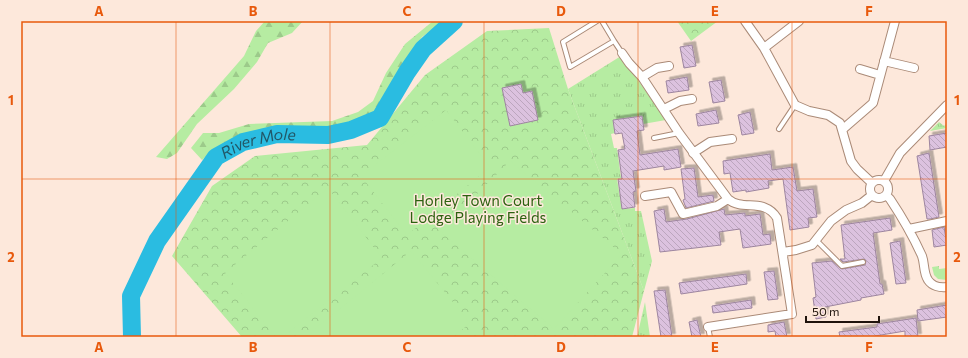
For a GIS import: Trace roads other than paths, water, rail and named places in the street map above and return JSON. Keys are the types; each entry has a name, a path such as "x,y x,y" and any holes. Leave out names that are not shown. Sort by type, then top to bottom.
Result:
{"street":[{"path":"745,21 764,48 795,105 809,111 828,115 840,123 851,161 857,169 872,182"},
{"path":"764,48 798,21"},
{"path":"843,130 872,102 895,21"},
{"path":"622,53 642,77 693,153 728,199 732,203 763,206 770,209 777,218 792,314 708,327"},
{"path":"884,61 914,68"},
{"path":"642,77 657,68 669,66"},
{"path":"860,69 880,75"},
{"path":"664,109 680,101 692,99"},
{"path":"884,181 900,153 947,105"},
{"path":"693,153 710,142 732,139"},
{"path":"872,182 878,180 884,181 888,186 886,195 879,198 872,195"},
{"path":"872,182 870,188 872,195"},
{"path":"645,196 671,192 683,214 717,206 728,199"},
{"path":"783,252 812,245 831,221 846,210 862,203 872,195"},
{"path":"886,195 909,229 923,259 925,273 929,281 934,286 943,288 947,287"},
{"path":"909,229 947,221"}],"lane":[{"path":"597,21 563,42 570,67 614,41"},
{"path":"602,21 622,53"},
{"path":"779,129 795,105"},
{"path":"654,138 679,133"},
{"path":"816,240 842,266 863,262"},
{"path":"708,327 710,337"}],"waterway":[{"name":"River Mole","path":"132,337 131,296 157,241 216,157 243,142 277,134 328,135 351,130 380,118 407,72 423,49 454,21"}],"park label":[{"name":"Horley Town Court Lodge Playing Fields","path":"478,210"}]}
